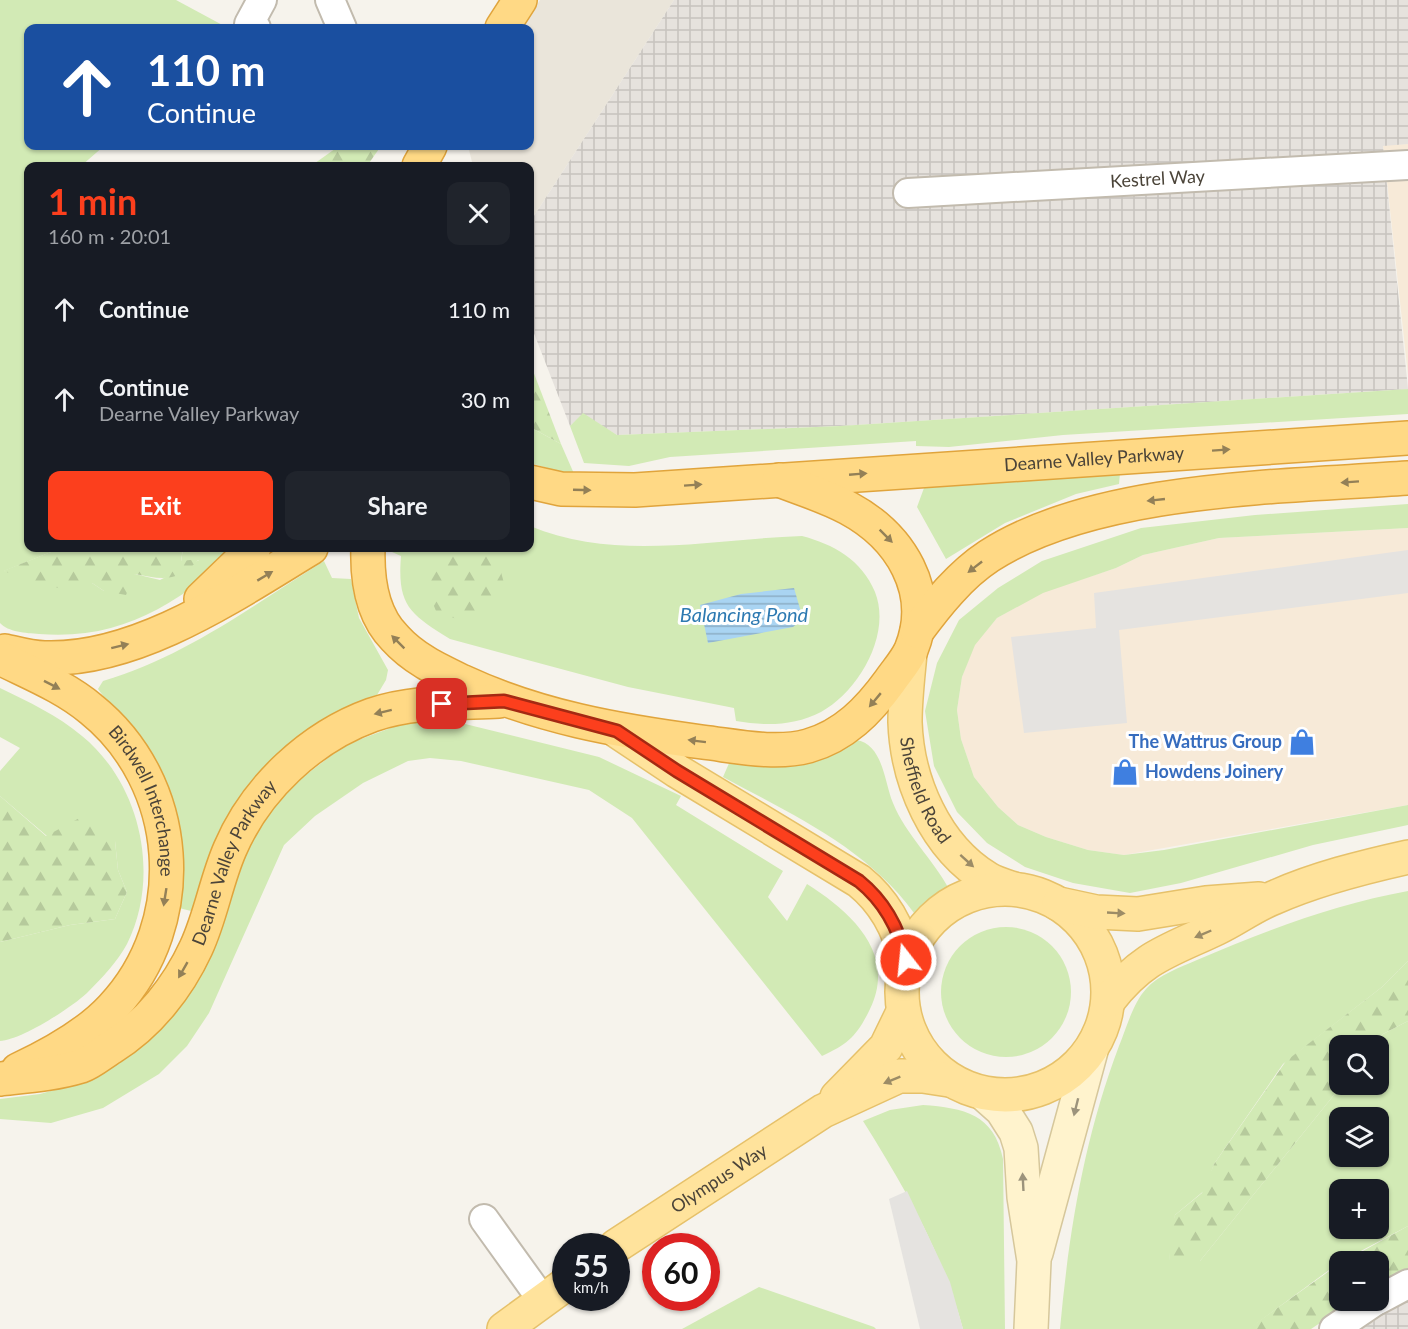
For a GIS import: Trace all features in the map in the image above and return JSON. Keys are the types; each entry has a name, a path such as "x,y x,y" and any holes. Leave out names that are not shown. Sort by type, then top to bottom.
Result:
{"highway":[{"path":"505,24 520,0"},
{"name":"Dearne Valley Parkway","path":"534,483 561,489 595,490 1408,438"},
{"path":"368,552 367,565 375,605 384,625 394,638 431,667 504,701 617,731 780,750 811,745 840,733 861,716 878,697 913,642 969,571 990,556 1045,529 1078,518 1143,502 1270,487 1408,478"},
{"path":"779,480 849,508 879,528 892,541 904,556 917,591 913,642"},
{"path":"176,624 250,552"},
{"path":"0,650 45,658 123,646 176,624 242,590 304,552"},
{"name":"Birdwell Interchange","path":"0,658 66,692 91,708 133,754 156,797 166,850 168,878 164,906 146,960 113,1007 96,1023 70,1040 33,1063 0,1079"},
{"name":"Dearne Valley Parkway","path":"0,1079 40,1075 83,1065 122,1041 148,1018 172,990 197,947 230,849 240,829 259,799 300,757 346,727 373,715 409,706 504,701"}],"main road":[{"name":"Sheffield Road","path":"913,642 905,721 908,750 922,802 940,832 963,859 989,880 1014,889"},
{"path":"617,731 677,771 859,881 876,895 889,914 901,937 906,960"},
{"path":"1109,1000 1127,977 1168,949 1217,928 1273,897 1364,866 1408,857"},
{"path":"1034,1261 1024,1197 1021,1148 1016,1132 1002,1110 984,1094 950,1080 933,1067 920,1051 903,1012 902,986 906,960 922,930 948,906 980,892 1014,889 1037,894 1059,904 1096,912 1138,914 1206,903 1273,897"},
{"path":"1030,1329 1034,1261 1091,1051 1104,1024 1109,1000 1105,967 1095,942 1086,927 1059,904"},
{"name":"Olympus Way","path":"823,1111 886,1047 903,1012"},
{"path":"984,1094 1024,1094 1044,1089 1078,1067 1091,1051"},
{"name":"Olympus Way","path":"630,1237 823,1111 899,1076 923,1076 950,1080"},
{"path":"504,1329 552,1293"}],"street":[{"path":"249,24 262,0"},
{"path":"330,0 340,24"},
{"name":"Kestrel Way","path":"908,193 1408,165"},
{"path":"484,1219 552,1290"},
{"path":"1389,1294 1408,1284"},
{"path":"1334,1329 1361,1311"}],"shaded area":[{"path":"540,0 674,0 534,216 534,162 472,162 469,150 534,150 534,24 525,24"},
{"path":"674,0 1408,0 1408,144 1383,146 1408,389 840,426 617,435 583,414 570,426 534,333 534,216"},
{"path":"1408,144 1408,375 1383,145"},
{"path":"1408,528 1408,805 1124,855 1088,850 1046,837 1018,825 998,807 974,777 961,739 957,710 962,677 974,645 997,618 1043,592 1116,568 1143,555 1219,538"},
{"path":"1408,550 1408,593 1119,630 1127,723 1024,733 1011,637 1096,628 1094,593"},
{"path":"907,1191 950,1282 963,1329 920,1329 889,1199"},
{"path":"1408,1299 1408,1329 1362,1329"}],"green space":[{"path":"0,0 176,0 221,24 24,24 24,150 99,150 86,162 24,162 24,552 51,552 4,571 92,583 104,591 135,574 160,580 199,560 181,562 182,552 238,552 174,600 125,624 99,631 34,634 12,630 0,623"},
{"path":"333,150 378,150 370,162 317,162"},
{"path":"534,373 561,444 534,429"},
{"path":"1408,389 1408,414 1063,435 949,447 916,446 916,441 670,457 629,466 584,463 570,426 583,413 617,435 840,426"},
{"path":"534,429 561,444 575,476 534,464"},
{"path":"1120,473 1119,484 1076,494 1005,523 946,559 917,507 924,488"},
{"path":"1408,504 1408,528 1219,538 1143,555 1116,568 1043,593 997,618 975,645 962,677 957,710 961,739 974,777 998,807 1018,825 1046,837 1088,850 1124,855 1164,850 1408,805 1408,825 1313,845 1181,883 1130,893 1073,883 1025,867 987,843 957,812 934,766 925,711 937,663 959,620 998,588 1042,561 1141,528 1255,515"},
{"path":"534,527 562,537 630,546 699,544 802,536 835,549 854,562 862,571 875,592 879,609 879,626 875,644 859,677 835,703 811,717 779,724 736,721 734,708 628,687 450,639 425,623 409,607 401,587 401,556 392,552 534,552"},
{"path":"51,552 182,552 181,561 199,559 184,572 170,577 135,574 126,595 104,591 92,583 71,592 3,571"},
{"path":"428,552 496,552 506,591 495,611 469,624 436,611 424,581"},
{"path":"324,561 332,578 351,579 359,618 388,670 386,680 377,695 339,711 305,734 195,912 179,908 180,846 173,806 166,786 148,749 98,689 103,681 162,658 217,629"},
{"path":"0,688 42,709 82,736 102,756 119,779 131,805 139,832 143,861 143,890 137,918 127,944 104,976 70,1007 33,1029 0,1041 0,942 70,925 115,919 127,892 118,870 115,841 47,836 0,796 0,771 20,748 0,737"},
{"path":"431,718 461,723 599,757 681,796 676,805 783,871 768,897 787,921 807,884 823,895 853,921 874,952 878,970 877,989 870,1009 856,1033 845,1043 822,1056 632,818 589,790 461,761 430,758 408,761 363,783 315,816 284,845 209,1013 187,1046 159,1074 103,1108 51,1123 0,1119 0,1099 40,1094 75,1084 135,1052 163,1023 261,824 294,784 345,745 404,723"},
{"path":"856,740 872,748 877,756 898,815 949,889 939,902 924,912 914,913 874,870 826,834 723,777 730,761"},
{"path":"0,796 46,836 85,815 115,841 118,870 127,892 115,919 70,925 0,942"},
{"path":"1408,891 1408,961 1382,987 1283,1064 1214,1164 1205,1190 1175,1215 1169,1260 1200,1261 1334,1095 1389,1095 1389,1035 1382,1035 1408,1021 1408,1226 1389,1236 1389,1179 1329,1179 1329,1239 1383,1239 1361,1251 1329,1251 1329,1270 1249,1329 1060,1329 1073,1221 1087,1151 1107,1081 1130,1016 1141,995 1163,976 1222,949 1354,903"},
{"path":"1006,927 1031,932 1052,946 1066,967 1071,992 1066,1017 1052,1038 1031,1052 1006,1057 981,1052 960,1038 946,1017 941,992 946,967 960,946 981,932"},
{"path":"1408,961 1408,1021 1382,1035 1329,1035 1329,1095 1334,1095 1200,1261 1169,1261 1170,1233 1175,1215 1202,1193 1214,1164 1286,1061 1382,987"},
{"path":"923,1105 952,1108 975,1116 985,1123 999,1144 1003,1159 1005,1329 963,1329 944,1273 921,1221 863,1121 890,1110"},
{"path":"1408,1226 1408,1269 1389,1279 1389,1251 1363,1251 1385,1239 1389,1239 1389,1237"},
{"path":"1329,1271 1329,1311 1338,1311 1311,1329 1248,1329"},
{"path":"759,1287 876,1329 682,1329 715,1311 720,1311 720,1308"}],"water":[{"name":"Balancing Pond","path":"794,588 803,619 793,627 708,643 700,605 741,594"}],"place":[{"name":"The Wattrus Group","path":"1302,742"},
{"name":"Howdens Joinery","path":"1125,772"}],"route":[{"path":"442,704 504,701 617,731 677,771 848,872 876,895 889,914 901,937 906,960"}]}
